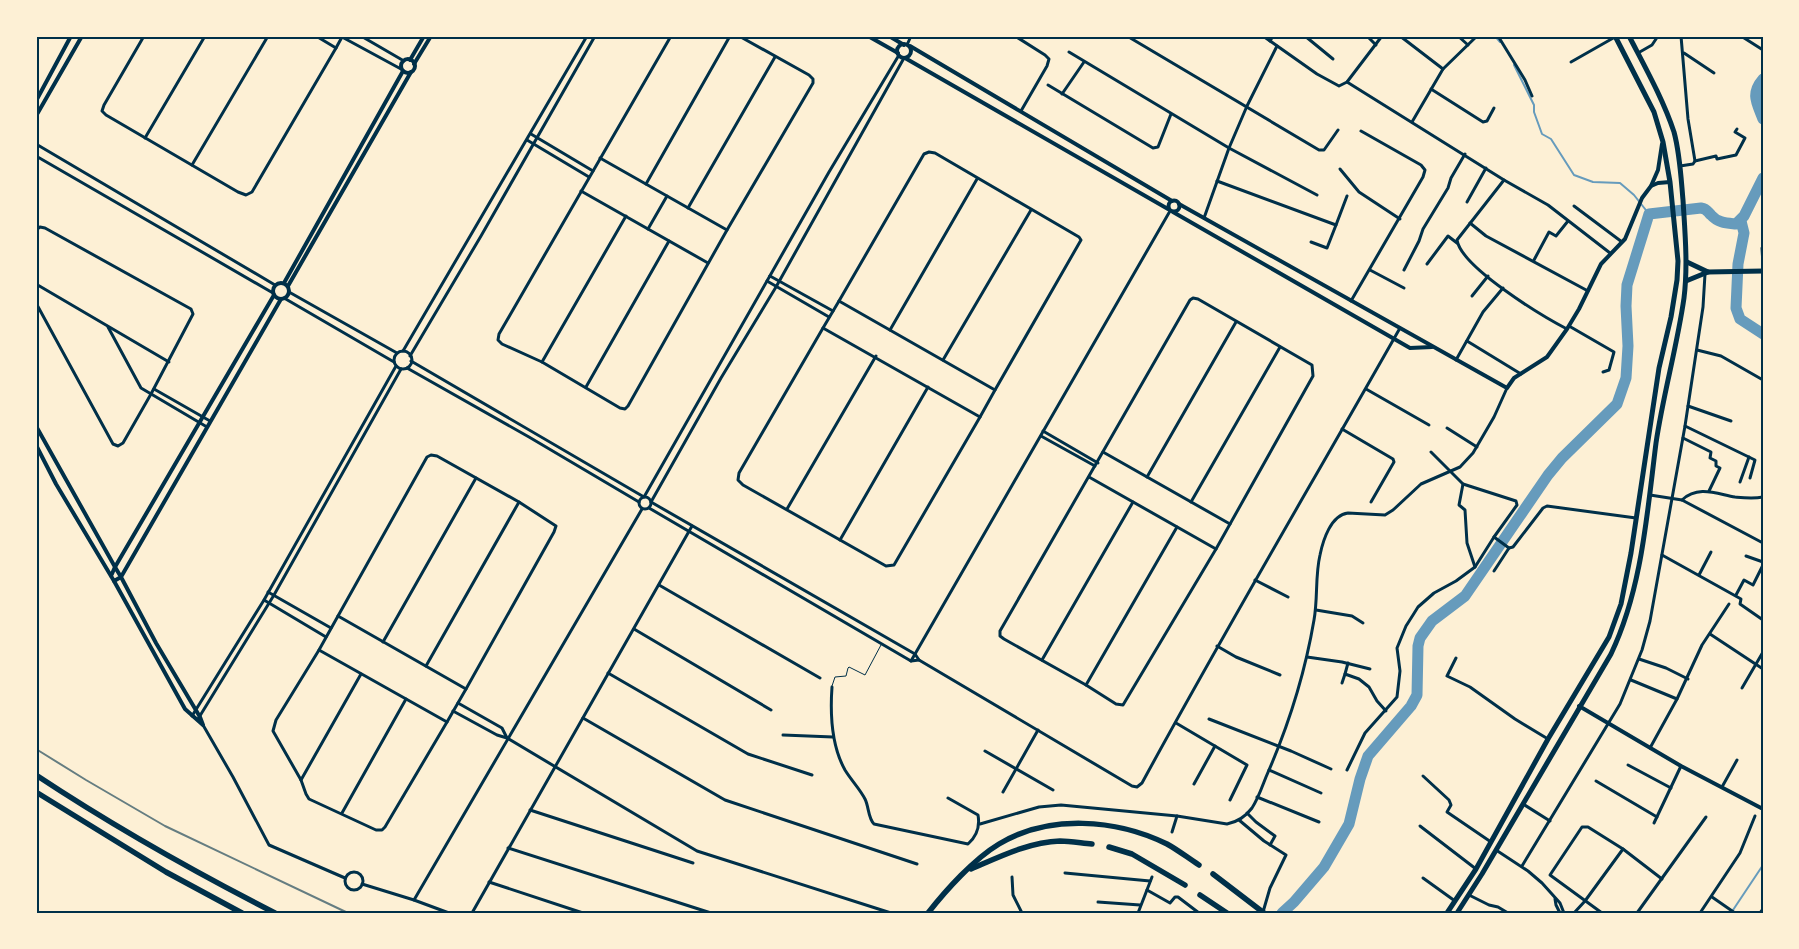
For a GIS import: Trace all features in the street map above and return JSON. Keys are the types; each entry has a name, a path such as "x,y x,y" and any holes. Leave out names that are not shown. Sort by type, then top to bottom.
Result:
{"highway":[{"path":"36,775 180,863 276,913"},
{"path":"36,792 166,872 242,913"},
{"path":"928,913 956,880 984,854 1000,844 1043,827 1065,824 1114,827 1134,831 1167,845 1199,865"},
{"path":"968,870 1005,854 1033,846 1060,841 1092,844"},
{"path":"1109,847 1132,854 1185,885"},
{"path":"1213,874 1263,912"},
{"path":"1200,895 1227,913"}],"main road":[{"path":"1457,913 1523,804 1578,706 1611,654 1621,632 1633,594 1643,539 1659,425 1684,299 1687,262 1680,166 1674,134 1669,119 1629,36"},
{"path":"1447,913 1476,869 1548,739 1602,650 1613,628 1621,604 1634,538 1659,368 1671,317 1677,280 1677,253 1670,184 1663,142 1654,112 1615,37"},
{"path":"1687,262 1707,273"},
{"path":"1686,281 1707,273 1763,271"},
{"path":"1634,538 1640,541 1643,539"},
{"path":"1631,553 1635,550 1640,554"},
{"path":"1461,891 1468,895"}],"street":[{"path":"36,100 72,36"},
{"path":"36,116 82,36"},
{"path":"144,36 102,111 192,166 246,195 252,192 342,37 402,70 411,72"},
{"path":"145,138 205,36"},
{"path":"192,166 268,36"},
{"path":"316,36 336,48"},
{"path":"361,36 404,60 410,60 414,64"},
{"path":"410,60 424,36"},
{"path":"289,292 288,286 431,36"},
{"path":"289,292 397,353 404,351 588,36"},
{"path":"410,356 595,36"},
{"path":"670,36 499,334 498,340 502,344 542,362 620,408 628,406 708,263 813,83 814,79 809,75 740,36"},
{"path":"646,184 730,36"},
{"path":"868,36 1410,348 1432,346"},
{"path":"890,36 1172,201 1176,201 1507,388"},
{"path":"907,45 911,36"},
{"path":"1015,36 1049,59 1047,66 1021,111"},
{"path":"1127,36 1319,150 1324,150 1328,146 1338,130"},
{"path":"1263,36 1336,86 1347,82 1382,36"},
{"path":"1270,41 1273,36"},
{"path":"1305,36 1332,59"},
{"path":"1367,36 1376,45"},
{"path":"1400,36 1443,69"},
{"path":"1458,36 1468,45"},
{"path":"1412,122 1443,69 1477,36"},
{"path":"1498,36 1525,80 1532,96"},
{"path":"1638,54 1652,45 1658,36"},
{"path":"1681,36 1688,120 1695,161"},
{"path":"1741,36 1763,50"},
{"path":"1571,62 1615,37"},
{"path":"639,502 644,498 898,54 899,47 907,45"},
{"path":"649,508 721,378 776,287 904,58 908,57 911,53 907,45"},
{"path":"1204,218 1229,148 1247,106 1277,46"},
{"path":"1069,52 1229,148 1317,195"},
{"path":"1683,53 1714,73"},
{"path":"688,208 775,57"},
{"path":"284,283 402,70 404,60"},
{"path":"1062,94 1084,62"},
{"path":"1347,82 1504,180 1548,205 1610,253"},
{"path":"1048,86 1153,148 1158,147 1171,114"},
{"path":"1431,89 1483,122 1487,121 1494,108"},
{"path":"1680,166 1693,164 1695,161 1716,156 1717,159 1736,155 1745,138 1735,132 1737,130"},
{"path":"1351,301 1400,219 1425,170 1421,165 1361,131"},
{"path":"531,134 593,171"},
{"path":"527,140 589,177"},
{"path":"980,824 1048,806 1061,805 1177,816 1227,824 1239,820 1247,813 1258,797 1279,746 1307,657 1316,610 1320,555 1325,539 1335,519 1343,514 1385,515 1425,482 1451,472 1467,461 1477,447 1510,383 1547,358 1568,328 1601,264 1622,242 1642,198 1651,186 1658,170 1663,142"},
{"path":"36,144 275,285"},
{"path":"929,152 935,153 977,180 1079,237 1080,243 894,566 886,566 743,484 738,480 739,473 924,154 929,152"},
{"path":"1404,270 1423,229 1448,188 1451,178 1465,154"},
{"path":"36,156 394,362 401,369 407,368 529,437 639,502 642,508"},
{"path":"600,158 727,230"},
{"path":"1467,202 1486,168"},
{"path":"1340,169 1359,192 1400,219"},
{"path":"890,330 977,180"},
{"path":"1457,241 1504,180"},
{"path":"1217,181 1336,225"},
{"path":"1651,186 1658,183 1670,184"},
{"path":"581,191 708,263"},
{"path":"648,229 667,196"},
{"path":"1311,242 1327,248 1347,196"},
{"path":"1171,211 1169,204 1172,201"},
{"path":"911,661 1171,211 1179,209 1179,204"},
{"path":"1574,206 1622,242"},
{"path":"943,360 1031,210"},
{"path":"542,362 626,216"},
{"path":"1534,260 1549,232 1556,236 1568,221"},
{"path":"1470,223 1486,236 1534,260 1588,291"},
{"path":"36,230 40,227 46,228 191,309 193,314 154,389 123,443 118,446 113,444 36,302"},
{"path":"473,232 481,236"},
{"path":"1428,264 1448,236 1457,241 1462,253 1503,288 1543,316 1614,352 1609,370 1603,372"},
{"path":"586,387 669,241"},
{"path":"1762,248 1763,265"},
{"path":"1370,270 1404,288"},
{"path":"1522,866 1609,724 1631,680 1638,659 1650,620 1683,438 1707,273"},
{"path":"770,275 833,311"},
{"path":"1472,296 1488,276"},
{"path":"767,282 829,317"},
{"path":"275,285 284,283 288,286"},
{"path":"36,284 169,362"},
{"path":"111,576 274,294 275,285"},
{"path":"1456,360 1483,312 1503,288"},
{"path":"114,581 121,577 210,421 289,292"},
{"path":"1193,298 1198,299 1236,322 1312,365 1313,376 1216,549 1123,705 1116,704 1004,639 1000,636 1000,631 1190,300 1193,298"},
{"path":"839,301 995,390"},
{"path":"1147,477 1236,322"},
{"path":"108,326 141,388 207,427"},
{"path":"823,328 876,356 980,417"},
{"path":"411,361 915,654 919,660 1132,786 1138,787 1400,328"},
{"path":"1467,341 1521,374"},
{"path":"1191,502 1280,347"},
{"path":"1697,350 1721,356 1763,380"},
{"path":"404,351 410,356 411,361 407,368"},
{"path":"394,362 397,353"},
{"path":"787,510 876,356"},
{"path":"192,716 264,600 396,366"},
{"path":"196,721 274,595 401,369"},
{"path":"715,374 721,378"},
{"path":"840,540 928,387"},
{"path":"154,389 210,421"},
{"path":"1366,389 1428,424"},
{"path":"1688,406 1731,421"},
{"path":"36,426 156,643 200,716 203,725 268,844 345,878"},
{"path":"1685,426 1755,461 1750,478"},
{"path":"1447,428 1477,447"},
{"path":"1342,429 1393,459 1394,462 1371,502"},
{"path":"529,437 532,431"},
{"path":"1043,431 1096,464"},
{"path":"1041,436 1096,464"},
{"path":"1683,438 1712,452 1710,458 1716,461 1716,466 1720,468 1709,491"},
{"path":"36,445 56,484 114,581 185,709 196,721 203,725"},
{"path":"1103,452 1230,524"},
{"path":"1347,770 1365,733 1397,697 1400,672 1397,648 1406,626 1418,607 1434,593 1456,581 1476,566 1494,537 1518,505 1518,502 1463,484 1431,452"},
{"path":"431,454 437,456 476,478 519,502 556,526 454,711 385,827 382,830 376,830 309,799 301,780 273,731 276,720 326,638 427,457 431,454"},
{"path":"1740,482 1749,457"},
{"path":"1089,477 1216,549"},
{"path":"383,642 476,478"},
{"path":"1463,484 1460,505 1464,510 1467,543 1476,566"},
{"path":"1682,500 1691,494 1709,491 1746,498 1763,497"},
{"path":"1649,495 1682,500 1763,544"},
{"path":"426,666 519,502"},
{"path":"1042,660 1133,502"},
{"path":"1508,547 1514,546 1543,508 1549,506 1637,518"},
{"path":"642,508 649,508 688,533 911,661 919,660"},
{"path":"414,900 642,508"},
{"path":"472,913 692,526"},
{"path":"1086,685 1177,527"},
{"path":"1494,537 1508,547"},
{"path":"1494,571 1508,547"},
{"path":"1699,575 1711,552"},
{"path":"1662,555 1736,595 1741,599 1740,604 1763,620"},
{"path":"1736,595 1744,580 1753,585 1763,563 1746,556"},
{"path":"1255,580 1288,597"},
{"path":"659,585 820,678"},
{"path":"268,592 331,628"},
{"path":"264,600 326,638"},
{"path":"1650,748 1678,699 1698,653 1729,604"},
{"path":"1316,610 1352,616 1363,623"},
{"path":"338,616 466,689"},
{"path":"634,629 771,710"},
{"path":"1710,634 1754,665 1763,669"},
{"path":"1217,646 1236,657 1280,675"},
{"path":"319,650 447,722"},
{"path":"1742,688 1763,652"},
{"path":"1307,657 1370,668"},
{"path":"1456,658 1447,675 1470,687 1515,719 1548,739"},
{"path":"1638,659 1666,668 1688,679"},
{"path":"1342,683 1348,664"},
{"path":"608,673 748,754 812,775"},
{"path":"1345,673 1365,683 1373,693 1376,701 1386,711"},
{"path":"301,780 361,674"},
{"path":"1631,680 1678,699"},
{"path":"832,687 833,737 839,757 845,770 865,797 871,821 874,824 968,844 980,824 978,814 948,798"},
{"path":"342,813 406,699"},
{"path":"458,703 502,728 507,738"},
{"path":"1578,706 1681,766 1761,808"},
{"path":"454,711 497,735 507,738 698,851 891,913"},
{"path":"583,718 725,800 917,864"},
{"path":"1209,720 1279,746 1331,769"},
{"path":"1176,723 1247,765 1230,800"},
{"path":"1003,792 1038,730"},
{"path":"783,735 833,737"},
{"path":"1194,784 1215,746"},
{"path":"985,751 1053,790"},
{"path":"1722,787 1736,760"},
{"path":"1628,765 1671,788"},
{"path":"1654,823 1681,766"},
{"path":"1269,770 1321,792"},
{"path":"1423,776 1450,800 1451,806 1448,812 1491,842"},
{"path":"1596,782 1658,817"},
{"path":"1258,797 1319,822"},
{"path":"1523,804 1550,821"},
{"path":"530,810 693,863"},
{"path":"1247,813 1275,836 1270,845"},
{"path":"1172,832 1177,816"},
{"path":"1700,913 1712,898 1740,853 1755,816"},
{"path":"1637,913 1706,817"},
{"path":"1239,820 1286,856 1270,888 1263,912"},
{"path":"1420,826 1476,869"},
{"path":"1602,913 1550,875 1582,827 1588,828 1623,849 1662,879"},
{"path":"508,848 711,913"},
{"path":"1574,913 1623,849"},
{"path":"1496,850 1522,866 1542,883 1565,908 1564,912"},
{"path":"357,872 363,879 362,884 356,890 350,890 346,886 345,878 349,873 357,872"},
{"path":"1064,873 1151,879 1138,913"},
{"path":"1012,877 1013,895 1022,913"},
{"path":"1423,878 1455,901"},
{"path":"489,882 584,913"},
{"path":"362,884 449,913"},
{"path":"1147,890 1170,903 1175,897 1178,897 1199,913"},
{"path":"1468,895 1508,913"},
{"path":"1712,898 1735,913"},
{"path":"1555,899 1556,905"},
{"path":"1098,902 1140,905"},
{"path":"1760,913 1763,909"}],"lane":[{"path":"832,687 835,678 846,676 849,667 865,675 882,644"}],"waterway":[{"path":"1495,36 1500,42"},
{"path":"1514,65 1534,105 1534,112 1542,134 1551,139 1574,175 1593,182 1620,183 1634,195 1649,214"},
{"path":"1763,79 1759,84 1756,94 1763,119"},
{"path":"1282,913 1324,867 1349,824 1360,779 1368,756 1411,706 1417,695 1418,646 1420,638 1432,621 1465,596 1548,475 1562,458 1617,404 1626,378 1628,346 1627,285 1649,214 1701,208 1720,221 1736,224 1744,216 1763,178"},
{"path":"1741,221 1744,233 1738,264 1736,308 1740,319 1763,334"},
{"path":"1731,913 1763,865"}],"railway":[{"path":"36,749 165,826 348,913"}]}
